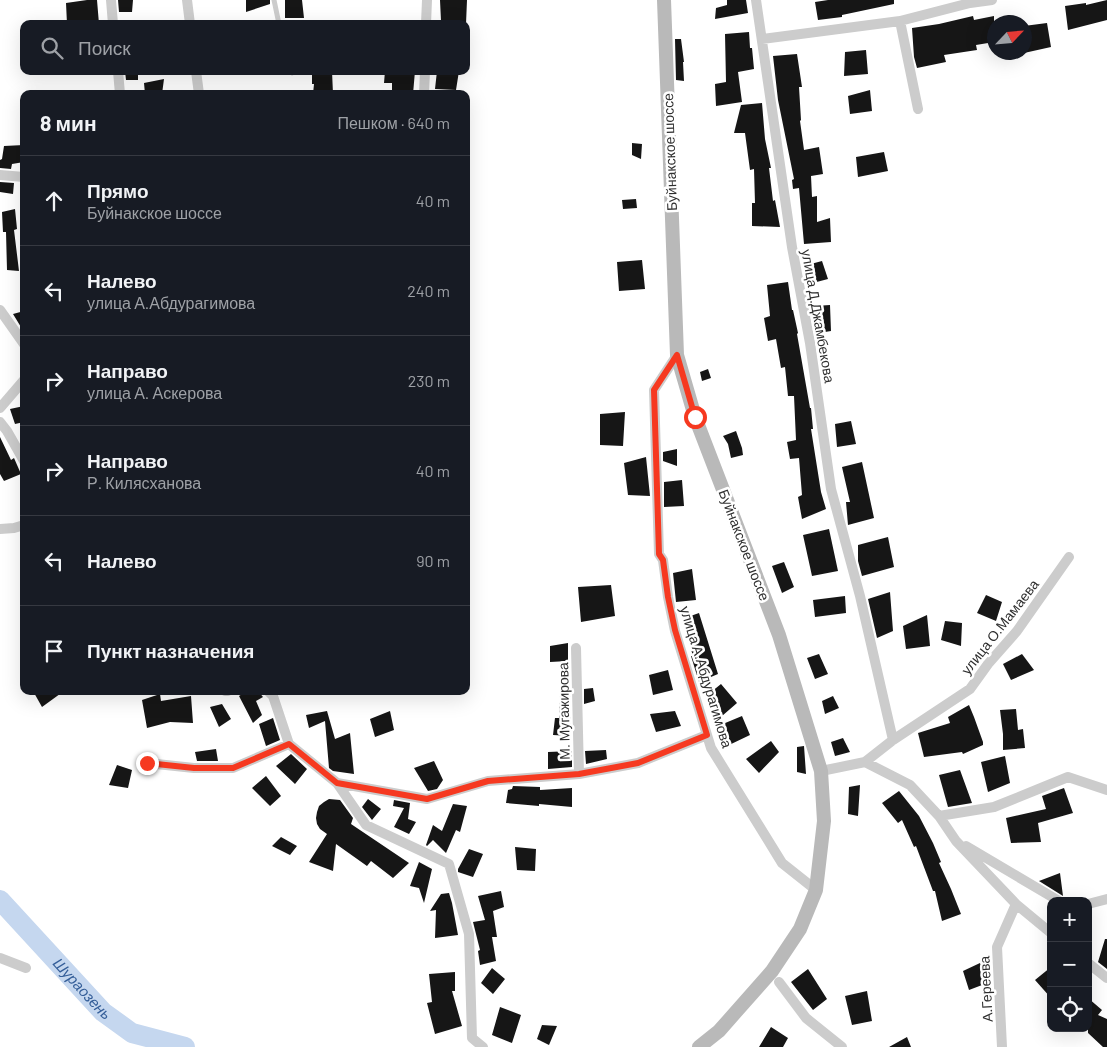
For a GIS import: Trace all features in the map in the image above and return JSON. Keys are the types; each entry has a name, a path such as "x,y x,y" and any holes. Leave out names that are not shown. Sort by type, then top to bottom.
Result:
{"main road":[{"name":"Буйнакское шоссе","path":"664,0 677,355 695,417 779,635 821,771 824,821 816,890 800,929 772,971 719,1031 699,1047"}],"street":[{"path":"111,0 113,20"},
{"path":"187,0 190,20"},
{"path":"426,20 427,0"},
{"name":"улица Д.Джамбекова","path":"756,0 792,247 810,343 831,489 860,596 893,740"},
{"path":"762,39 900,21 970,3 992,0"},
{"path":"900,21 918,109"},
{"path":"118,75 120,90"},
{"path":"197,75 198,90"},
{"path":"424,90 425,75"},
{"path":"0,175 20,177"},
{"path":"0,310 20,338"},
{"name":"улица А.Абдурагимова","path":"677,355 654,390 659,554 663,560 675,630 711,748 782,863 816,890"},
{"path":"0,408 20,385"},
{"path":"0,422 20,454"},
{"path":"0,529 20,526"},
{"name":"улица О.Мамаева","path":"865,762 893,740 970,688 1017,631 1070,556"},
{"name":"М. Мугажирова","path":"576,648 579,774"},
{"path":"272,695 289,744 337,783 366,825 449,864 469,934 472,1038 482,1047"},
{"path":"337,783 427,799 488,781 579,774 638,763 707,735"},
{"path":"147,763 194,768 233,768 289,744"},
{"path":"821,771 865,762 910,785 938,816 956,841 1016,904 1047,929"},
{"path":"938,816 994,807 1068,777 1107,790"},
{"path":"956,841 1052,897"},
{"path":"1092,903 1107,899"},
{"name":"А.Гереева","path":"1002,1047 997,946 1016,904"},
{"path":"0,958 26,968"},
{"path":"1092,966 1107,978"},
{"path":"779,982 806,1018 842,1047"}],"lane":[{"path":"274,0 278,20"}],"building":[{"path":"97,0 99,20 67,20 66,3"},
{"path":"118,0 133,0 132,12 119,12"},
{"path":"246,0 270,0 270,4 246,12"},
{"path":"285,0 302,0 304,18 285,18"},
{"path":"440,0 467,0 466,20 441,20"},
{"path":"727,0 746,0 748,13 715,19 716,8 727,5"},
{"path":"828,0 894,0 894,4 842,15 842,17 818,20 815,2"},
{"path":"1107,0 1107,20 1068,30 1065,6 1086,3 1086,5"},
{"path":"973,16 974,20 987,17 987,43 976,45 977,50 944,55 946,62 917,68 914,57 912,28"},
{"path":"1047,23 1051,47 1032,51 1032,25"},
{"path":"749,32 754,69 738,72 742,102 716,106 715,84 726,82 725,34"},
{"path":"675,39 681,39 684,81 676,80"},
{"path":"866,50 868,74 844,76 845,52"},
{"path":"797,54 802,87 799,87 800,121 804,150 819,147 823,174 811,176 812,197 817,196 817,222 830,218 831,242 804,244 799,188 793,189 792,180 794,179 778,100 773,56"},
{"path":"125,75 138,75 138,80 126,80"},
{"path":"312,75 332,75 333,90 313,90 314,84 312,84"},
{"path":"385,75 415,75 413,90 392,90 392,83 384,83"},
{"path":"437,75 458,75 456,90 435,89"},
{"path":"164,79 163,90 145,90 144,83"},
{"path":"870,90 872,111 850,114 848,96"},
{"path":"762,103 765,139 771,168 769,168 773,201 775,200 780,227 752,226 752,203 755,203 754,169 750,170 745,133 734,133 741,105"},
{"path":"632,143 642,144 641,159 632,155"},
{"path":"20,145 20,163 12,164 11,169 0,168 4,146"},
{"path":"884,152 888,171 858,177 856,157"},
{"path":"0,182 14,183 13,194 0,192"},
{"path":"636,199 637,208 623,209 622,200"},
{"path":"15,209 17,229 14,230 19,271 7,270 6,232 3,232 2,212"},
{"path":"642,260 645,289 619,291 617,262"},
{"path":"822,261 828,279 809,284 807,265"},
{"path":"788,282 811,408 813,429 811,429 821,492 826,509 802,519 798,497 802,495 799,458 790,459 787,442 796,440 794,396 788,396 785,367 781,368 776,339 768,341 764,318 770,316 767,285"},
{"path":"830,305 831,331 819,333 815,306"},
{"path":"20,312 20,325 13,314"},
{"path":"708,369 711,378 702,381 700,372"},
{"path":"20,407 20,423 15,424 10,409"},
{"path":"625,412 623,446 600,445 600,414"},
{"path":"851,421 856,444 837,447 835,424"},
{"path":"736,431 743,455 731,458 728,444 723,436"},
{"path":"0,437 11,460 14,458 20,474 4,481 0,474"},
{"path":"677,449 677,466 663,461 663,452"},
{"path":"646,457 650,496 628,495 624,463"},
{"path":"862,462 874,518 848,525 846,502 850,502 842,467"},
{"path":"682,480 684,506 664,507 664,482"},
{"path":"829,529 838,571 812,576 803,535"},
{"path":"888,537 894,567 862,576 858,561 858,545"},
{"path":"784,562 794,587 782,593 772,566"},
{"path":"692,569 696,600 676,602 673,573"},
{"path":"611,585 615,616 581,622 578,587"},
{"path":"890,592 893,631 877,638 868,599"},
{"path":"986,595 1002,602 996,621 977,613"},
{"path":"845,596 846,613 815,617 813,600"},
{"path":"699,613 718,674 699,682 682,619"},
{"path":"927,615 930,646 906,649 903,626"},
{"path":"945,621 962,623 961,646 941,640"},
{"path":"568,643 568,661 550,662 550,646"},
{"path":"819,654 828,674 815,679 807,658"},
{"path":"1022,654 1034,670 1011,680 1003,664"},
{"path":"668,670 673,690 653,695 649,675"},
{"path":"721,684 737,703 722,716 706,696"},
{"path":"593,688 595,701 584,704 584,689"},
{"path":"570,692 571,736 553,735 555,718 559,718 560,693"},
{"path":"35,695 58,695 42,707"},
{"path":"157,695 160,695 161,701 191,696 193,723 170,722 147,728 142,700"},
{"path":"261,695 263,697 256,701 262,715 253,723 239,696"},
{"path":"833,696 839,708 825,714 822,701"},
{"path":"222,704 231,719 219,727 210,707"},
{"path":"969,705 983,745 963,754 962,752 924,757 918,733 950,723 948,717"},
{"path":"1016,709 1018,730 1023,729 1025,748 1003,750 1000,710"},
{"path":"327,711 335,739 350,733 354,774 333,771 329,768 325,721 309,728 306,715"},
{"path":"390,711 394,730 375,737 370,719"},
{"path":"675,711 681,726 656,732 650,714"},
{"path":"742,716 750,735 727,746 718,726"},
{"path":"273,718 280,740 266,746 259,724"},
{"path":"843,738 850,752 835,756 831,742"},
{"path":"771,741 779,752 759,773 746,759"},
{"path":"804,746 806,774 797,772 797,747"},
{"path":"216,749 218,761 197,761 195,752"},
{"path":"606,750 607,759 586,764 585,751"},
{"path":"572,751 572,767 548,769 548,752"},
{"path":"291,754 307,769 295,784 276,766"},
{"path":"1005,756 1010,783 988,792 981,762"},
{"path":"434,761 443,780 437,789 428,791 414,768"},
{"path":"117,765 132,770 128,788 109,785"},
{"path":"960,770 972,803 948,807 939,775"},
{"path":"266,776 281,796 270,806 252,788"},
{"path":"860,785 858,816 848,814 849,787"},
{"path":"513,786 540,787 540,790 572,788 572,807 506,803 508,790 512,789"},
{"path":"1064,788 1073,813 1038,823 1041,842 1011,843 1006,818 1046,809 1042,796"},
{"path":"899,791 919,816 933,843 941,862 939,863 961,914 942,921 935,891 933,891 916,846 914,847 902,820 898,823 882,803"},
{"path":"329,799 340,800 353,818 351,824 409,863 393,878 371,861 367,866 336,844 333,871 309,862 327,834 320,829 316,818 319,806"},
{"path":"368,799 381,809 372,820 362,807"},
{"path":"394,800 410,803 408,819 416,822 409,834 394,827 404,808 393,806"},
{"path":"453,804 467,806 460,832 456,830 446,853 433,840 426,845 433,825 442,831"},
{"path":"281,837 297,846 290,855 272,846"},
{"path":"515,847 536,849 535,871 517,870"},
{"path":"469,849 483,854 473,877 458,872"},
{"path":"419,862 432,869 424,903 419,888 410,886"},
{"path":"1060,873 1063,896 1039,881"},
{"path":"501,891 504,907 493,911 497,937 492,937 496,961 480,965 478,951 480,950 473,922 485,920 478,896"},
{"path":"449,893 458,935 435,938 436,910 430,911 441,894"},
{"path":"1105,939 1107,939 1107,969 1098,962"},
{"path":"980,963 990,982 969,990 963,971"},
{"path":"492,968 505,979 493,994 481,983"},
{"path":"808,969 827,999 813,1010 791,982"},
{"path":"1047,970 1047,994 1035,980"},
{"path":"455,972 455,991 452,991 462,1026 435,1034 427,1003 432,1002 429,974"},
{"path":"867,991 872,1021 852,1025 845,996"},
{"path":"1092,1001 1102,1010 1098,1015 1107,1019 1107,1047 1103,1047 1088,1033 1092,1032"},
{"path":"500,1007 521,1015 512,1043 492,1035"},
{"path":"542,1025 557,1026 549,1045 537,1039"},
{"path":"771,1027 788,1038 783,1047 759,1047"},
{"path":"907,1037 911,1047 889,1047"}],"waterway":[{"name":"Шураозень","path":"0,900 103,1012 132,1033 185,1047"}],"route":[{"path":"147,763 194,768 233,768 289,744 337,783 427,799 488,781 579,774 638,763 707,735 675,630 663,560 659,554 654,390 677,355 695,417"}]}
